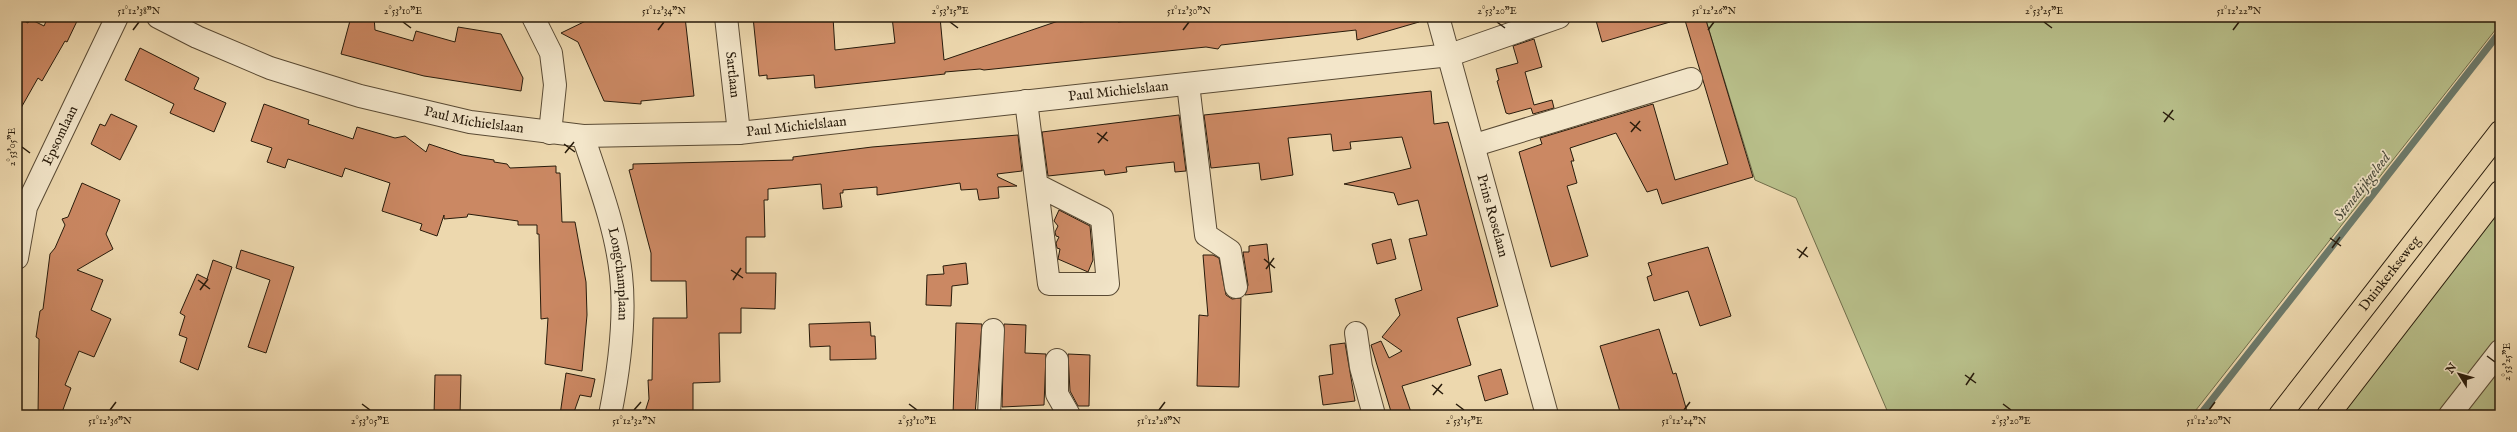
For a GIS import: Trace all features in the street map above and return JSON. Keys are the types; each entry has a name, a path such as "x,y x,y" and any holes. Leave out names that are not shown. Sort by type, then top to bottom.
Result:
{"main road":[{"name":"Duinkerkseweg","path":"2280,415 2500,132"},
{"path":"2328,415 2500,192"}],"street":[{"name":"Epsomlaan","path":"17,258 22,211 117,17"},
{"name":"Paul Michielslaan","path":"158,17 197,37 270,68 360,96 470,122 583,136 739,133 1450,55 1559,17"},
{"path":"533,17 551,53 555,85 550,133"},
{"name":"Sartlaan","path":"726,17 739,133"},
{"name":"Prins Roselaan","path":"1438,17 1475,145 1547,415"},
{"path":"1475,145 1690,79"},
{"path":"1188,84 1206,234 1230,251 1236,287"},
{"path":"1026,101 1037,185 1050,284 1108,284 1102,218 1037,185"},
{"name":"Longchamplaan","path":"583,136 608,214 621,275 620,353 610,415"},
{"path":"989,415 992,330"},
{"path":"1356,333 1361,367 1374,415"},
{"path":"2450,415 2500,351"},
{"path":"1057,360 1057,394 1069,415"}],"green space":[{"path":"1705,17 2500,17 2500,24 2192,415 1889,415 1796,198 1755,180"},
{"path":"2500,192 2500,415 2328,415"}],"building":[{"path":"17,17 28,23 30,19 44,26 48,17 79,17 67,42 65,41 42,81 38,78 17,115"},
{"path":"351,17 374,17 375,30 413,41 416,31 455,42 458,27 501,34 523,78 521,91 424,76 341,54"},
{"path":"594,17 685,17 694,96 641,101 641,104 604,101 578,42 561,33"},
{"path":"753,17 833,17 835,50 895,43 892,17 940,17 944,60 1070,17 1080,17 1080,22 1117,18 1118,22 1167,17 1419,17 1419,22 1357,40 1356,30 1221,45 1218,49 1206,47 984,70 980,69 945,72 945,74 815,88 814,75 767,79 767,75 759,76"},
{"path":"1504,17 1521,17 1505,22"},
{"path":"1595,17 1670,17 1670,22 1602,42"},
{"path":"1684,17 1705,17 1753,177 1662,204 1657,189 1647,192 1616,133 1570,148 1574,161 1571,161 1577,183 1567,186 1588,256 1551,267 1519,152 1542,144 1540,138 1653,104 1675,180 1728,164"},
{"path":"1534,39 1542,67 1525,72 1534,105 1552,100 1554,108 1533,114 1531,108 1509,114 1506,113 1497,81 1499,80 1496,69 1518,63 1513,46"},
{"path":"140,48 199,78 194,89 226,103 214,132 170,113 174,104 125,80"},
{"path":"1431,91 1434,124 1448,122 1498,306 1457,318 1471,365 1402,386 1412,415 1392,415 1371,345 1381,341 1389,358 1402,351 1382,337 1400,315 1395,299 1422,290 1409,239 1427,235 1418,200 1398,205 1394,193 1344,184 1411,168 1402,137 1350,142 1351,149 1333,151 1331,134 1288,138 1293,175 1261,180 1259,163 1211,168 1204,115"},
{"path":"264,104 309,120 308,124 353,139 357,127 395,138 405,136 426,152 429,144 462,155 494,160 494,162 507,164 510,168 556,166 556,173 560,173 562,222 575,222 586,282 587,315 582,371 545,364 548,318 541,319 539,234 537,234 537,225 518,225 518,221 468,214 467,217 444,219 444,215 437,236 420,230 422,224 382,211 390,183 345,168 342,177 288,159 285,168 267,162 272,148 251,141"},
{"path":"111,114 137,126 120,160 91,144 100,124 105,126"},
{"path":"1179,115 1186,171 1175,172 1174,162 1126,167 1127,172 1105,175 1104,170 1048,176 1042,132"},
{"path":"1018,135 1022,171 997,174 998,177 1017,186 998,187 999,198 979,200 977,189 961,190 960,183 877,195 877,187 843,190 843,193 840,193 842,207 823,209 821,184 768,189 768,200 764,200 765,237 746,237 746,273 776,273 775,309 741,308 741,333 719,333 720,382 693,383 693,415 644,415 649,399 648,380 652,380 653,318 687,318 686,281 651,281 651,253 629,170 633,169 633,164 793,160 793,157 872,147"},
{"path":"82,183 120,200 106,234 113,249 77,270 103,280 91,310 111,319 94,357 79,351 65,385 71,388 61,415 38,415 39,339 36,337 40,311 43,309 50,254 55,248 65,225 62,219 68,217"},
{"path":"1059,210 1090,226 1093,260 1088,272 1058,259 1060,249 1057,248 1056,243 1059,237 1056,236 1055,232 1058,226 1054,221"},
{"path":"1391,239 1396,259 1377,264 1372,244"},
{"path":"1267,244 1272,292 1245,295 1248,285 1243,252 1249,252 1249,246"},
{"path":"1708,247 1731,316 1700,326 1688,291 1654,301 1647,277 1652,275 1648,263"},
{"path":"241,250 294,267 266,353 248,347 270,280 236,268"},
{"path":"1203,255 1213,255 1219,258 1226,295 1232,299 1241,298 1239,387 1197,386 1199,315 1208,316"},
{"path":"213,260 232,267 198,370 180,362 187,338 179,335 185,316 180,313 197,274 207,279"},
{"path":"966,263 968,284 952,286 951,306 926,305 927,275 944,274 943,266"},
{"path":"870,322 871,336 875,336 876,359 830,360 830,346 810,347 809,324"},
{"path":"956,323 982,324 975,415 953,415"},
{"path":"1004,324 1026,325 1025,353 1046,354 1044,405 1002,407"},
{"path":"1659,329 1673,374 1676,373 1688,415 1621,415 1600,346"},
{"path":"1345,343 1355,401 1323,405 1319,376 1333,374 1330,345"},
{"path":"1068,354 1090,355 1089,406 1078,406 1070,391"},
{"path":"1501,369 1508,394 1485,401 1478,376"},
{"path":"566,373 595,379 591,397 580,395 573,415 560,415"},
{"path":"435,375 461,375 460,415 434,415"}],"waterway":[{"name":"Stenedijkgeleed","path":"2200,415 2500,32"}]}
